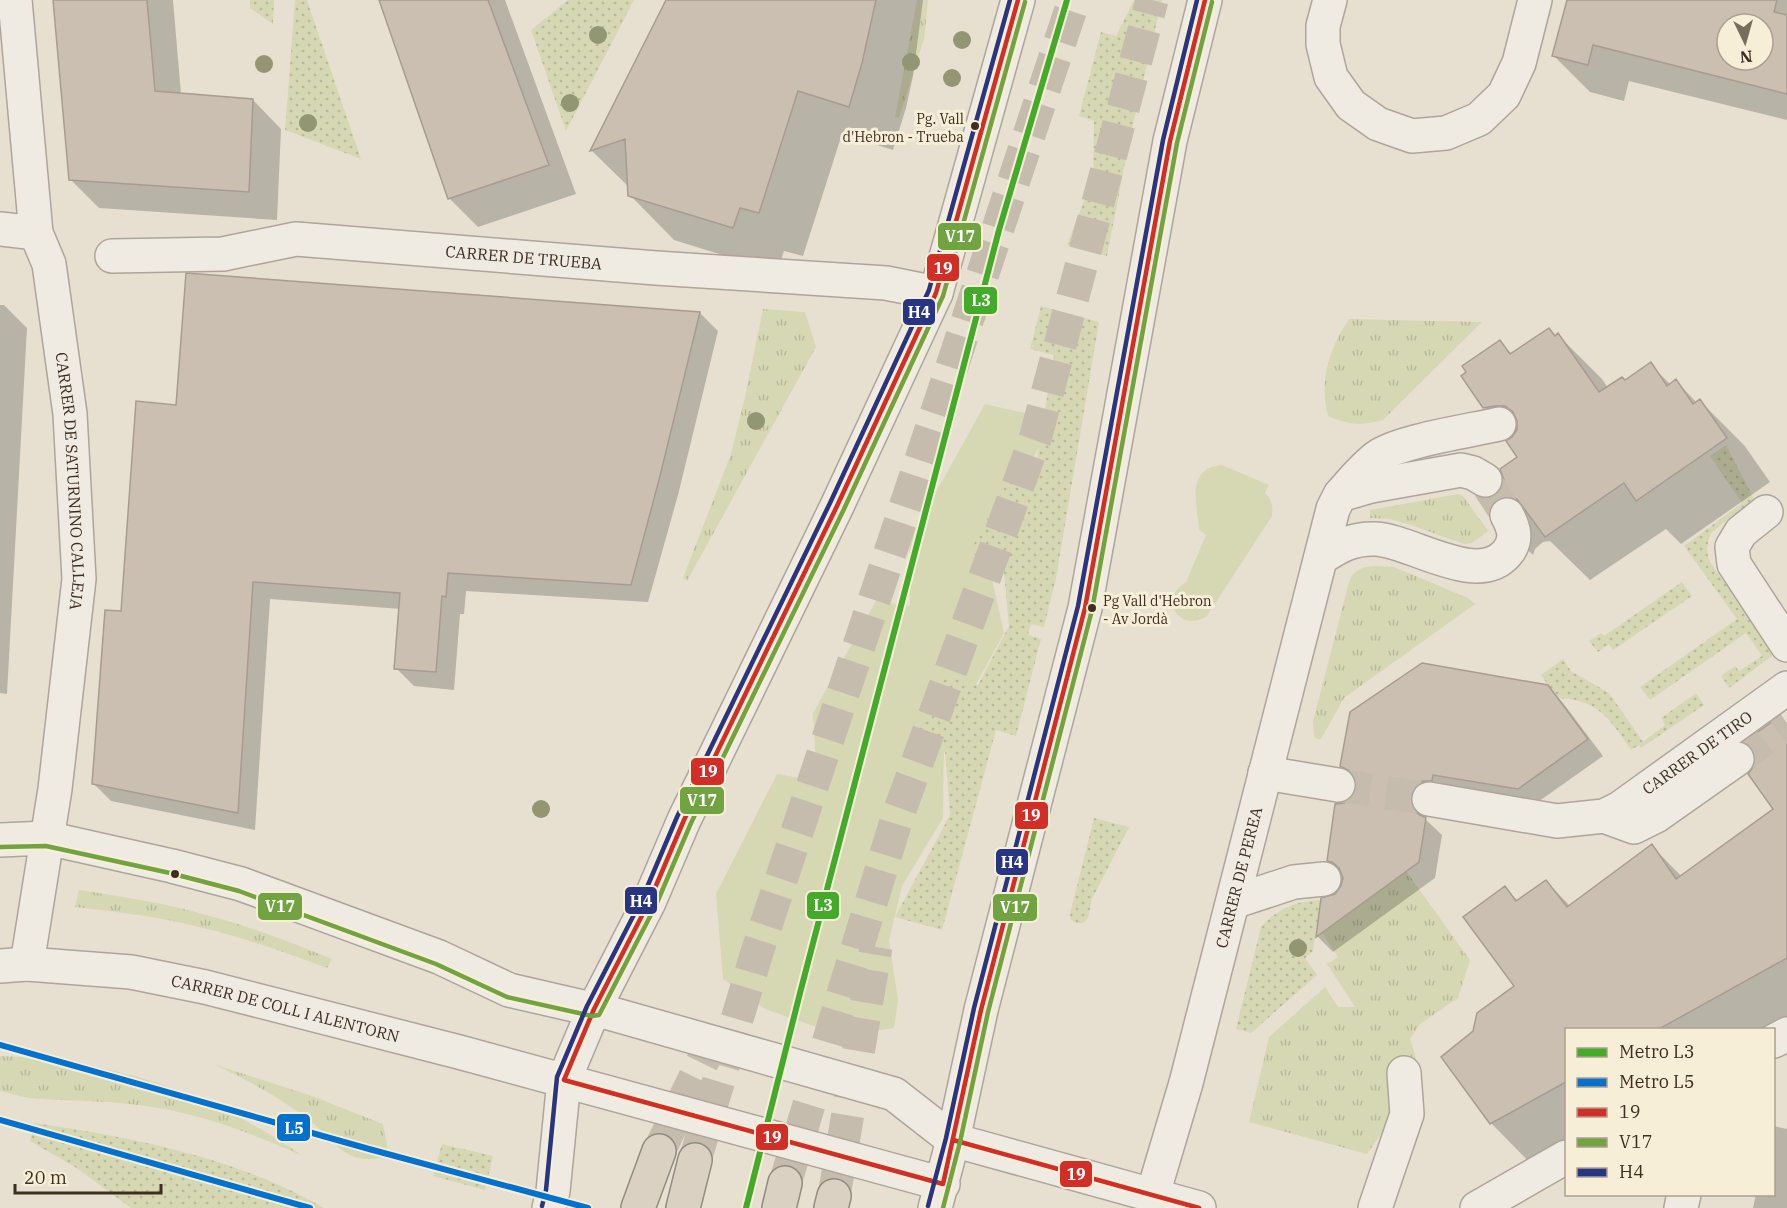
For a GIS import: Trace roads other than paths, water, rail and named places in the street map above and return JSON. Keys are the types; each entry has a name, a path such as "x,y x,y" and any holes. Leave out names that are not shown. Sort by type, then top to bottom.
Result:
{"highway":[{"path":"638,1208 659,1151"},
{"path":"682,1208 695,1160"}],"street":[{"name":"CARRER DE SATURNINO CALLEJA","path":"13,965 47,838 79,579 70,414 49,264 36,232 15,0"},
{"path":"549,1208 553,1191 564,1080 594,1009 649,902 684,820 837,506 936,293 1018,0"},
{"path":"939,1196 984,999 1085,608 1170,141 1205,0"},
{"path":"1330,0 1323,26 1323,44 1331,77 1351,105 1378,124 1412,136 1446,133 1479,118 1503,95 1519,63 1535,0"},
{"path":"0,230 36,232"},
{"name":"CARRER DE TRUEBA","path":"111,256 223,254 296,239 656,268 886,283 936,293"},
{"path":"1340,495 1364,468 1379,456 1400,447 1499,424"},
{"path":"1340,495 1371,486 1461,470 1473,473 1485,480"},
{"name":"CARRER DE PEREA","path":"1146,1198 1186,1083 1333,508 1340,495"},
{"path":"1766,512 1741,532 1732,547 1734,564 1787,645"},
{"path":"1321,558 1340,544 1356,539 1377,539 1397,542 1454,563 1479,567 1506,555 1513,543 1515,530 1507,514"},
{"name":"CARRER DE TIRO","path":"1429,800 1557,821 1604,816 1620,808 1787,688"},
{"name":"CARRER DE TIRO","path":"1604,816 1634,827 1656,816 1737,759"},
{"path":"1265,773 1338,785"},
{"path":"0,840 47,838 241,884 438,957 509,990 594,1009 894,1094 953,1140 1146,1198 1199,1208"},
{"path":"1233,902 1294,882 1324,879"},
{"name":"CARRER DE COLL I ALENTORN","path":"13,965 131,972 205,987 564,1080 939,1196"},
{"path":"1375,1208 1407,1114 1404,1072"},
{"path":"1477,1208 1565,1158"}],"tunnel":[{"path":"695,1160 758,949 1074,0"},
{"path":"785,1183 897,818 1035,439 1152,0"},
{"path":"1485,480 1507,515"},
{"path":"1737,759 1787,723"},
{"path":"1338,785 1429,799"},
{"path":"834,1196 876,947"},
{"path":"659,1151 716,1034"}],"metro line":[{"name":"L3","path":"746,1208 999,230 1067,0"},
{"name":"L5","path":"0,1045 588,1208"},
{"name":"L5","path":"0,1120 310,1208"}],"place":[{"name":"Pg. Vall d'Hebron - Trueba","path":"975,126"},
{"name":"Pg Vall d'Hebron - Av Jordà","path":"1092,608"}]}
